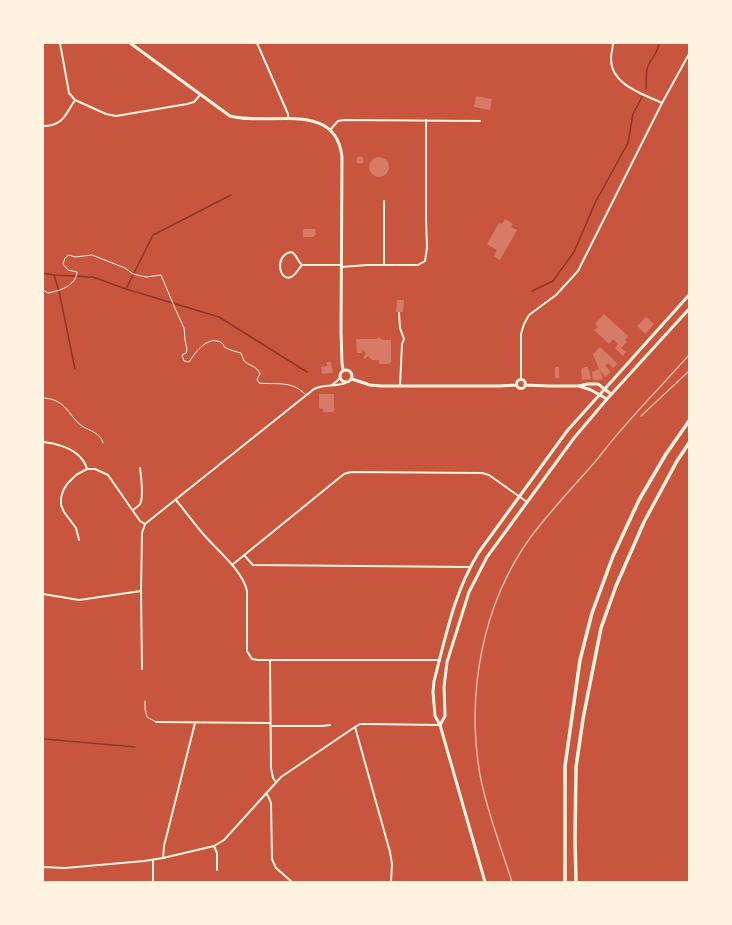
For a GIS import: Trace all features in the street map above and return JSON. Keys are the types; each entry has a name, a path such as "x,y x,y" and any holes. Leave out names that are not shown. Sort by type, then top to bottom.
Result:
{"highway":[{"path":"565,882 565,766 580,660 592,613 614,556 639,500 666,454 689,421"},
{"path":"576,882 574,838 576,767 583,719 601,628 616,586 644,522 677,461 689,443"}],"main road":[{"path":"130,43 223,112 235,118 315,121 330,130 338,140 342,157 341,266 343,370 340,374 340,378 345,383 352,379"},
{"path":"485,882 440,725 434,716 434,681 458,593 469,567 478,552 567,430 689,295"},
{"path":"440,725 445,716 444,687 446,665 469,592 487,557 574,438 611,394 689,309"},
{"path":"343,370 351,372 353,375 352,379"},
{"path":"352,379 370,385 400,386 499,386 516,384 517,381 521,379 525,381 525,384"},
{"path":"516,384 518,388 521,388 525,384 545,386 579,386 598,384 611,394"},
{"path":"579,386 607,399"}],"street":[{"path":"60,43 69,93 75,100 106,114 116,116 190,104 200,95"},
{"path":"258,43 288,114 288,119"},
{"path":"613,43 611,58 612,69 617,77 628,86 662,103"},
{"path":"521,379 521,334 524,324 529,315 556,295 578,271 662,103 689,54"},
{"path":"43,126 55,125 62,121 75,100"},
{"path":"330,130 338,121 344,120 480,120"},
{"path":"302,265 293,276 289,278 282,274 280,266 282,258 288,252 295,254 298,261 302,265 341,266 421,264 425,261 427,252 426,120"},
{"path":"384,201 384,264"},
{"path":"399,313 400,328 404,339 402,344 400,386"},
{"path":"330,385 337,382 340,378"},
{"path":"142,669 142,533 145,524 314,389 345,383"},
{"path":"43,442 58,445 76,453 84,462 87,470"},
{"path":"133,510 138,507 141,502 140,468"},
{"path":"79,540 76,528 64,512 61,505 61,498 67,484 76,475 87,470 94,469 108,475 140,521 145,524"},
{"path":"232,565 344,474 351,472 482,473 489,475 527,502"},
{"path":"176,500 212,545 232,565 244,582 247,591 246,648 249,657 254,660 439,661"},
{"path":"244,555 253,565 469,567"},
{"path":"43,594 79,600 141,591"},
{"path":"270,660 271,768 273,778 276,782"},
{"path":"156,722 330,725"},
{"path":"163,858 164,846 195,723"},
{"path":"43,867 65,868 153,860 214,846 224,840 276,782 287,772 355,727 364,724 440,725"},
{"path":"355,727 390,852 392,864 391,882"},
{"path":"266,793 270,798 271,803 273,864 292,882"},
{"path":"214,846 217,853 218,870"},
{"path":"153,860 153,882"}],"lane":[{"path":"145,701 147,717 156,722"}],"path":[{"path":"43,290 48,293 63,289 76,278 77,272 68,270 63,264 65,258 69,255 75,257 92,256 125,268 133,274 146,277 161,275 184,328 187,349 186,353 182,355 184,361 189,362 196,351 205,343 221,343 226,348 241,353 244,361 254,366 259,371 260,374 257,378 259,383 288,384 302,391"},
{"path":"43,398 56,401 66,407 81,425 95,432 102,439 103,443"}],"building":[{"path":"476,96 492,99 490,110 474,107"},
{"path":"360,156 363,157 363,163 360,164 357,163 356,160 357,157"},
{"path":"379,157 386,160 389,167 386,174 379,177 372,174 369,167 372,160"},
{"path":"505,219 513,224 511,227 517,230 500,260 494,256 497,250 487,244 499,223 502,224"},
{"path":"303,229 315,229 316,235 314,235 314,237 303,237"},
{"path":"397,300 404,300 403,312 396,312"},
{"path":"604,314 628,336 625,340 627,342 621,348 626,352 623,356 615,348 618,344 613,339 609,344 594,330 598,327 595,324"},
{"path":"646,317 654,324 645,334 637,326"},
{"path":"379,337 383,340 391,340 391,363 389,364 379,364 379,360 372,360 368,356 365,359 363,357 366,354 362,349 362,353 357,353 356,339 377,339"},
{"path":"600,347 618,364 613,368 608,363 605,366 611,372 605,377 599,369 593,354"},
{"path":"326,362 331,362 333,373 322,374 321,367 327,366"},
{"path":"555,367 559,367 559,378 555,378"},
{"path":"588,367 591,379 582,380 581,369"},
{"path":"599,369 603,378 601,380 593,380 592,372"},
{"path":"319,394 334,394 334,412 323,412 323,409 319,408"}],"waterway":[{"path":"646,89 647,69 659,43"},
{"path":"532,291 553,281 574,252 596,201 628,143 633,114 642,97"},
{"path":"126,289 153,235 231,195"},
{"path":"43,273 93,277 126,289 219,317 307,372"},
{"path":"54,275 59,291 75,369"},
{"path":"43,738 135,747"}],"railway":[{"path":"512,882 486,802 480,775 476,744 475,713 477,682 489,621 513,564 530,538 615,437 689,355"},
{"path":"641,416 689,371"}]}
